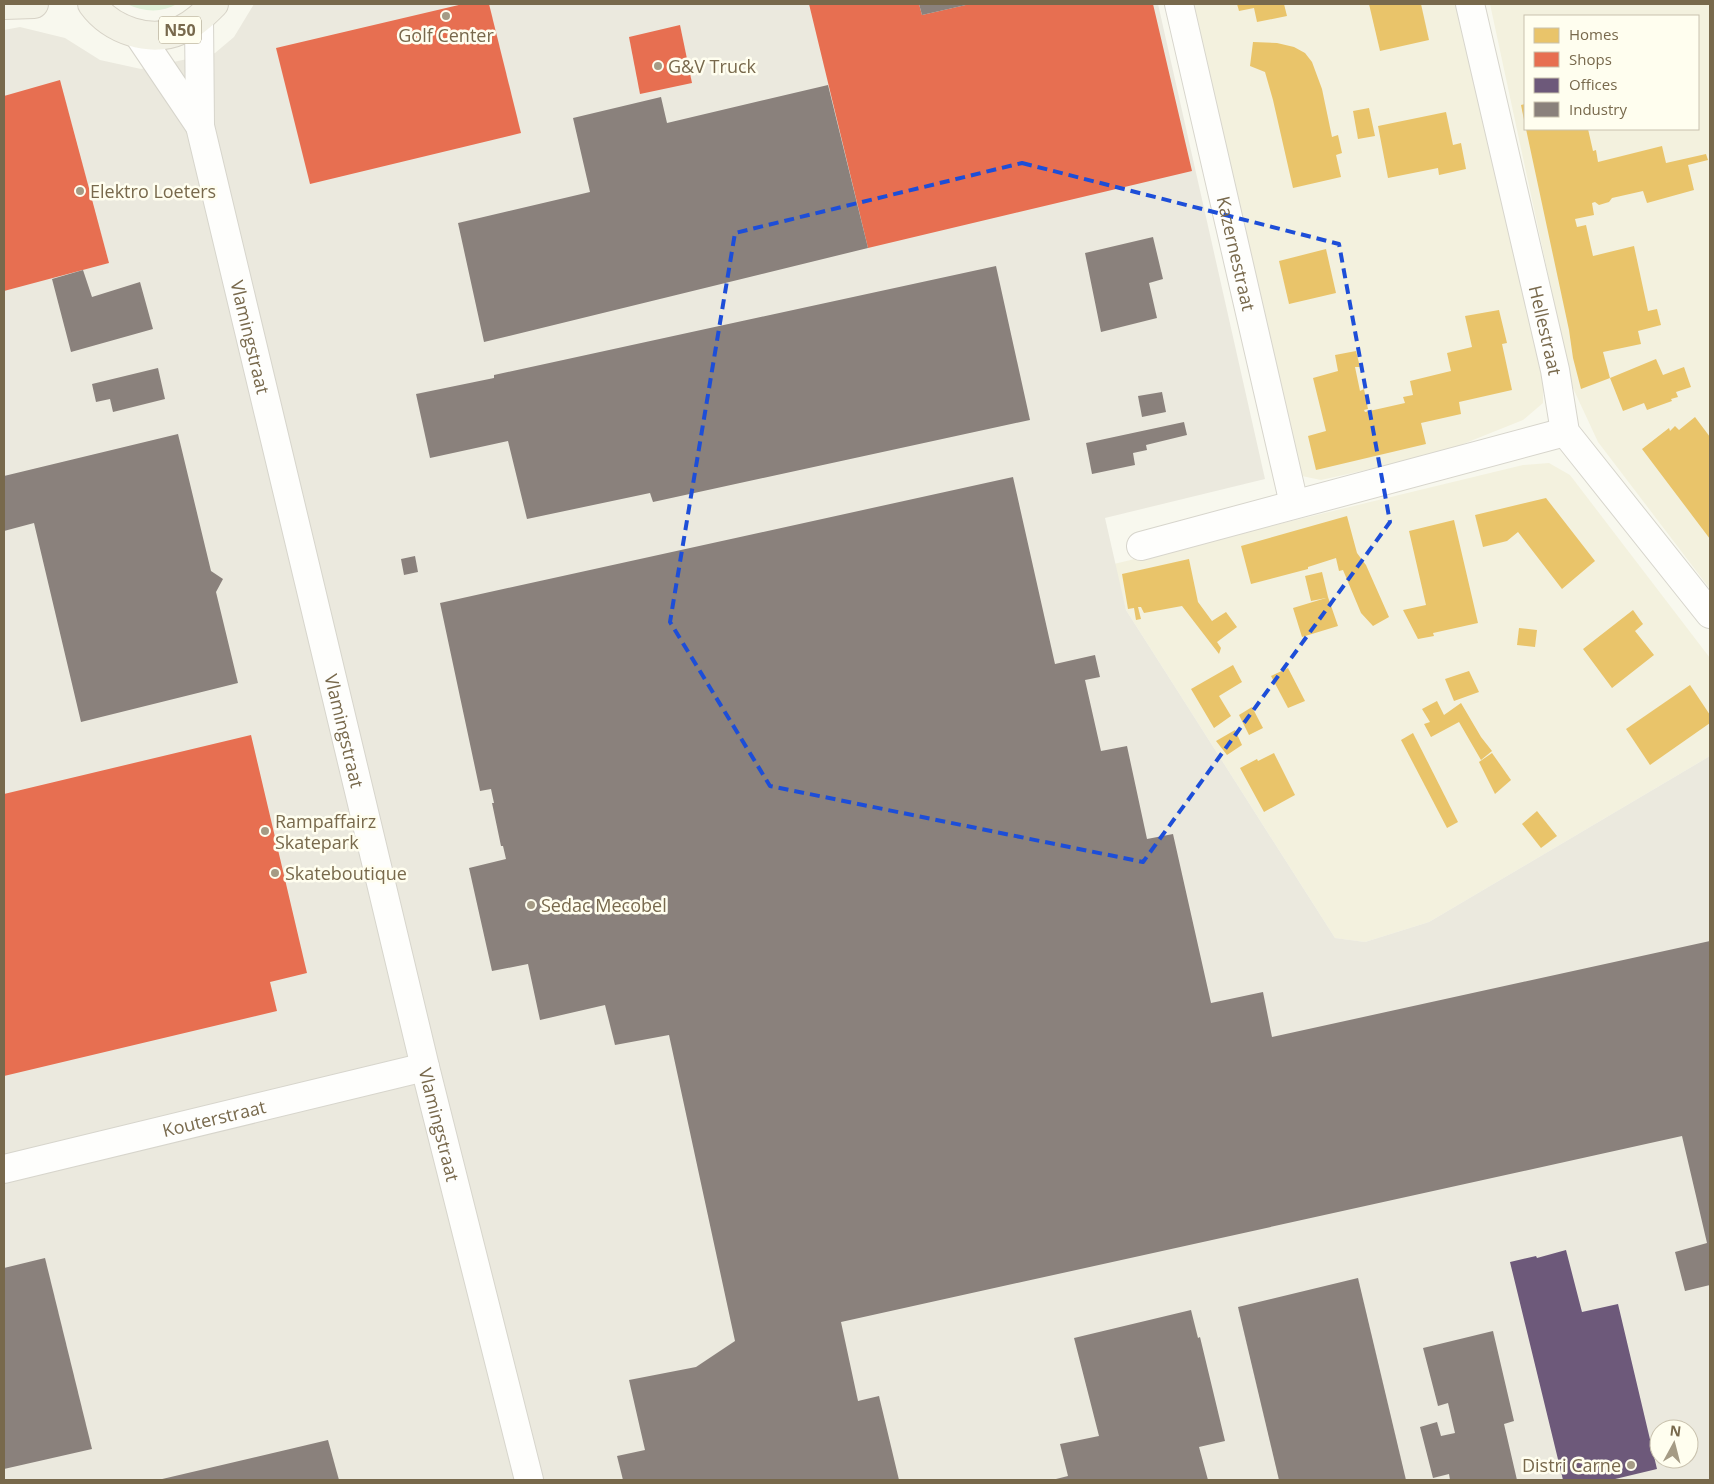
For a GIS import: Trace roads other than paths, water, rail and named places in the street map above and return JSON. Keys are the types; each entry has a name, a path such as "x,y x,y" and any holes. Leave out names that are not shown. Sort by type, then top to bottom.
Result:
{"main road":[{"path":"4,5 34,4"},
{"name":"N50","path":"92,4 97,12 118,27 138,34 154,36 180,31 207,11"}],"street":[{"name":"Kazernestraat","path":"1178,4 1294,504"},
{"name":"Hellestraat","path":"1470,4 1555,370 1565,432 1710,614"},
{"name":"Vlamingstraat","path":"207,11 200,126 425,1067 529,1480"},
{"name":"Vlamingstraat","path":"138,34 200,126"},
{"path":"1141,546 1565,432"},
{"name":"Kouterstraat","path":"4,1169 425,1067"}],"place":[{"name":"Golf Center","path":"446,16"},
{"name":"G&V Truck","path":"658,66"},
{"name":"Elektro Loeters","path":"80,191"},
{"name":"Rampaffairz Skatepark","path":"265,831"},
{"name":"Skateboutique","path":"275,873"},
{"name":"Sedac Mecobel","path":"531,905"},
{"name":"Distri Carne","path":"1631,1465"}]}
